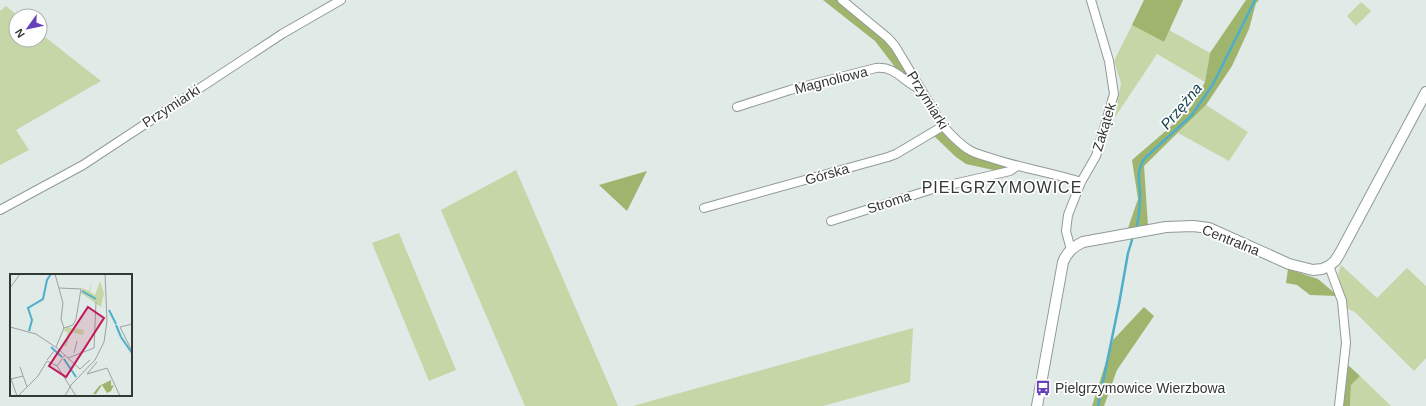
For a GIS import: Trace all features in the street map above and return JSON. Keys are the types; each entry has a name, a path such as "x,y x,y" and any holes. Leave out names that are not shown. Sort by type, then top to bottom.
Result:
{"street":[{"name":"Przymiarki","path":"0,210 83,165 282,34 341,0"},
{"name":"Przymiarki","path":"842,0 888,38 900,54 943,126 952,137 971,151 1017,166 1081,182"},
{"name":"Zakątek","path":"1071,250 1066,231 1068,215 1081,182 1096,156 1114,94 1109,61 1091,0"},
{"name":"Magnoliowa","path":"738,107 790,90 876,68 890,69 920,89"},
{"path":"1339,406 1346,343 1342,301 1330,266 1340,254 1426,92"},
{"name":"Górska","path":"704,208 888,157 896,154 943,126"},
{"name":"Stroma","path":"831,221 936,188 1010,171 1017,166"},
{"name":"Centralna","path":"1071,250 1083,242 1166,227 1193,226 1209,228 1289,264 1313,270 1330,266"},
{"path":"1036,406 1063,262 1066,255 1071,250"}],"green space":[{"path":"823,0 837,0 885,40 899,57 915,84 895,67 875,41"},
{"path":"1144,0 1183,0 1164,42 1132,25"},
{"path":"1246,0 1259,0 1256,3 1249,29 1232,66 1206,105 1144,166 1148,226 1128,228 1138,199 1132,160 1192,106 1205,82 1210,53"},
{"path":"1361,2 1371,11 1356,26 1347,16"},
{"path":"6,6 8,8 8,48 48,48 48,39 101,81 16,130 29,150 0,165 0,11"},
{"path":"1132,25 1164,42 1169,30 1210,53 1205,82 1157,54 1115,117 1121,83 1114,61"},
{"path":"1206,105 1248,132 1229,161 1178,133"},
{"path":"943,131 956,145 972,155 1008,168 998,171 966,164 956,157 934,136"},
{"path":"516,170 618,406 525,406 441,210"},
{"path":"647,171 627,211 599,185"},
{"path":"399,233 456,370 429,381 372,243"},
{"path":"1341,265 1377,298 1407,268 1426,286 1426,358 1414,371 1356,313 1345,307 1338,274"},
{"path":"1288,269 1318,279 1338,296 1310,295 1297,285 1286,283"},
{"path":"1144,307 1154,316 1117,370 1104,406 1092,406 1113,340"},
{"path":"913,328 910,382 823,406 633,406"},
{"path":"1348,365 1360,376 1351,385 1350,406 1343,406"},
{"path":"1360,376 1391,406 1350,406 1351,385"}],"waterway":[{"name":"Przężna","path":"1137,225 1140,199 1139,172 1142,163 1145,158 1192,115 1213,84 1255,0"},
{"name":"Przężna","path":"1098,406 1128,253 1132,240"}],"place":[{"name":"Pielgrzymowice Wierzbowa","path":"1043,388"}],"district":[{"name":"PIELGRZYMOWICE","path":"1002,187"}]}
